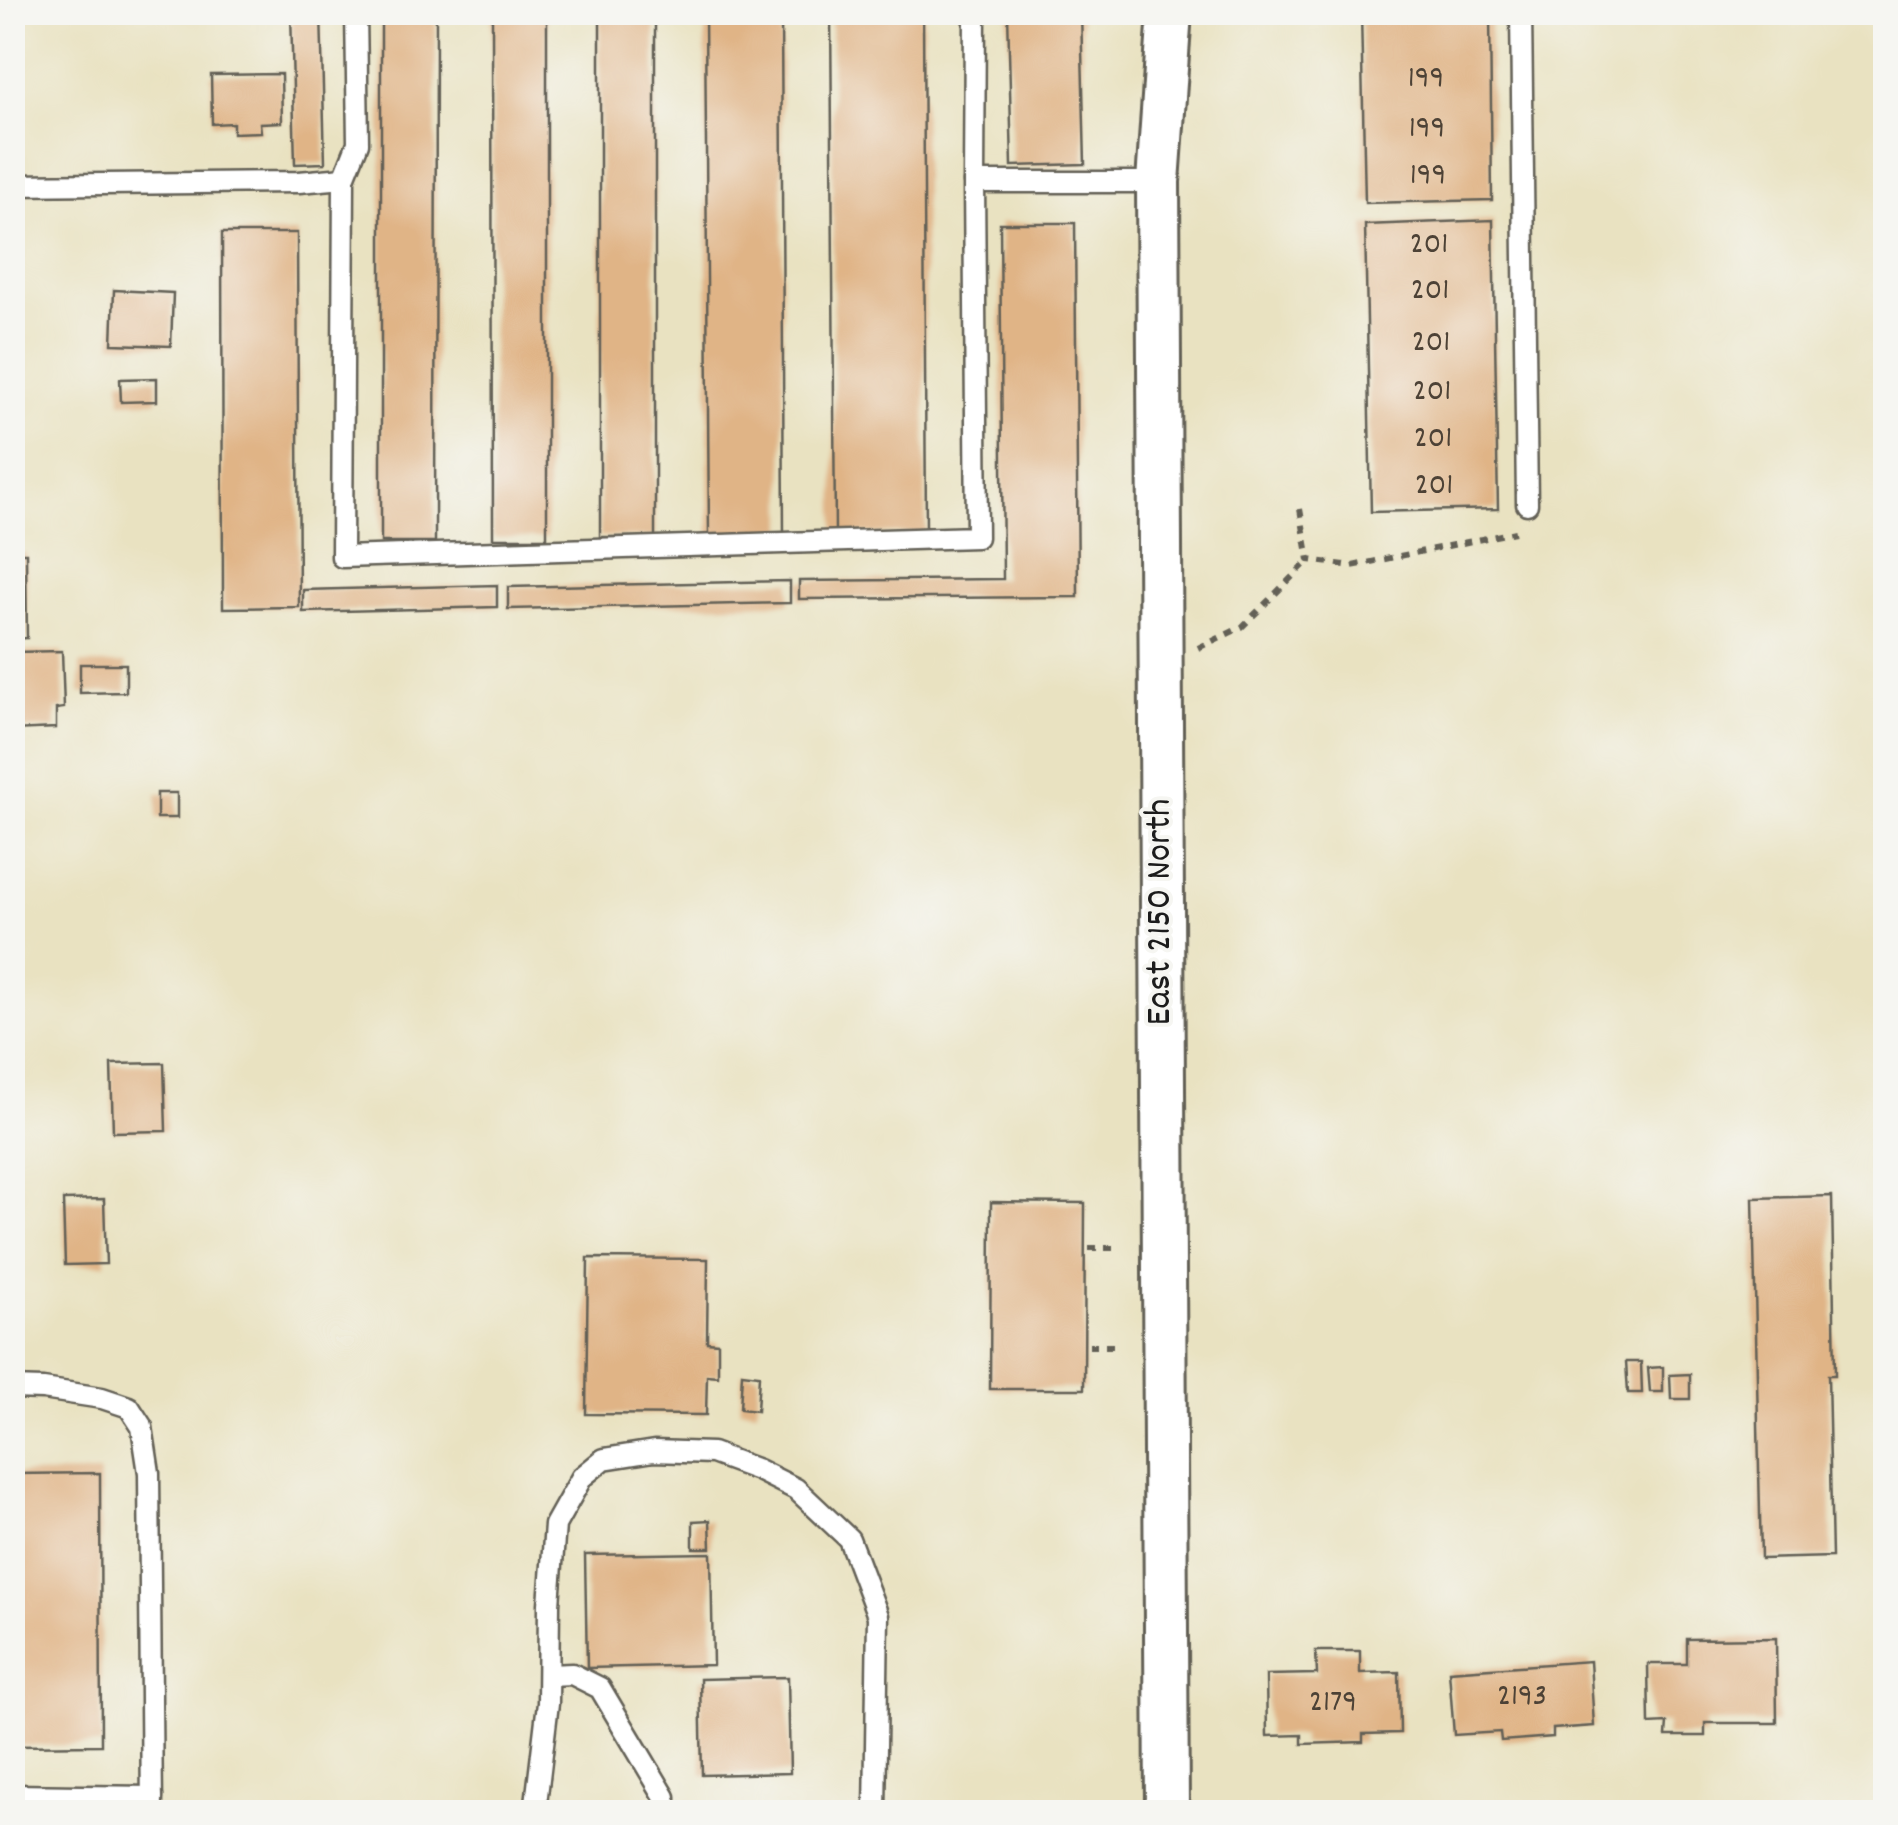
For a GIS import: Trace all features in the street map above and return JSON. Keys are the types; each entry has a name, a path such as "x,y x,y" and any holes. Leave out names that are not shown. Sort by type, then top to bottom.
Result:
{"street":[{"name":"East 2150 North","path":"1167,1812 1158,182 1170,12"}],"lane":[{"path":"356,12 358,142 344,178 342,557 977,537 976,12"},
{"path":"1521,12 1528,504"},
{"path":"12,185 298,182 344,178"},
{"path":"974,182 1158,182"},
{"path":"12,1388 102,1398 128,1406 142,1427 149,1473 152,1805 12,1795"},
{"path":"535,1812 548,1703 548,1604 555,1526 582,1477 604,1460 654,1450 712,1453 758,1470 796,1489 849,1539 878,1616 876,1812"},
{"path":"548,1675 572,1674 600,1688 665,1797 665,1812"}],"path":[{"path":"1309,560 1352,566 1517,531 1528,504"},
{"path":"1300,509 1309,560"},
{"path":"1159,662 1211,644 1242,626 1309,560"},
{"path":"1090,1248 1116,1248"},
{"path":"1089,1346 1116,1346"}],"building":[{"path":"291,12 321,12 325,163 295,164"},
{"path":"381,12 436,12 435,542 381,542"},
{"path":"492,12 547,12 547,538 493,538"},
{"path":"600,12 655,12 655,537 600,537"},
{"path":"705,12 781,12 784,536 709,537"},
{"path":"831,12 923,12 926,533 835,534"},
{"path":"1008,12 1081,12 1085,164 1012,166"},
{"path":"1361,12 1490,12 1492,200 1365,203"},
{"path":"281,74 282,122 260,123 261,132 233,133 233,123 212,124 211,75"},
{"path":"1493,220 1498,509 1371,512 1365,225"},
{"path":"1000,223 1075,223 1078,597 799,599 799,581 1003,579"},
{"path":"222,233 297,233 299,607 223,608"},
{"path":"114,290 173,293 171,346 112,344"},
{"path":"157,378 157,401 121,402 120,379"},
{"path":"12,553 26,553 27,638 12,639"},
{"path":"790,581 790,603 508,609 508,587"},
{"path":"497,585 497,607 303,612 303,590"},
{"path":"62,651 64,708 56,709 56,728 12,730 12,652"},
{"path":"80,664 126,664 126,692 80,693"},
{"path":"157,793 177,793 177,818 157,818"},
{"path":"164,1063 166,1131 113,1132 111,1064"},
{"path":"1832,1196 1835,1375 1828,1375 1832,1557 1761,1559 1753,1198"},
{"path":"104,1199 106,1264 65,1265 63,1200"},
{"path":"991,1202 1085,1203 1084,1389 990,1389"},
{"path":"588,1258 708,1259 707,1342 718,1343 718,1376 707,1375 706,1415 586,1414"},
{"path":"1626,1362 1641,1362 1642,1393 1628,1393"},
{"path":"1663,1367 1663,1392 1650,1392 1648,1368"},
{"path":"742,1373 759,1375 757,1411 740,1409"},
{"path":"1690,1374 1690,1399 1671,1399 1670,1375"},
{"path":"100,1473 101,1745 12,1746 12,1474"},
{"path":"710,1520 711,1548 693,1548 693,1521"},
{"path":"711,1553 713,1665 587,1668 585,1555"},
{"path":"1776,1638 1777,1723 1705,1723 1705,1736 1666,1736 1667,1723 1649,1724 1648,1664 1687,1664 1687,1639"},
{"path":"1316,1651 1360,1651 1360,1673 1399,1672 1400,1733 1363,1734 1363,1742 1302,1744 1302,1735 1267,1736 1266,1675 1317,1674"},
{"path":"1590,1661 1594,1726 1553,1729 1553,1737 1501,1741 1500,1732 1454,1735 1449,1671"},
{"path":"788,1677 790,1773 702,1775 700,1679"}]}
